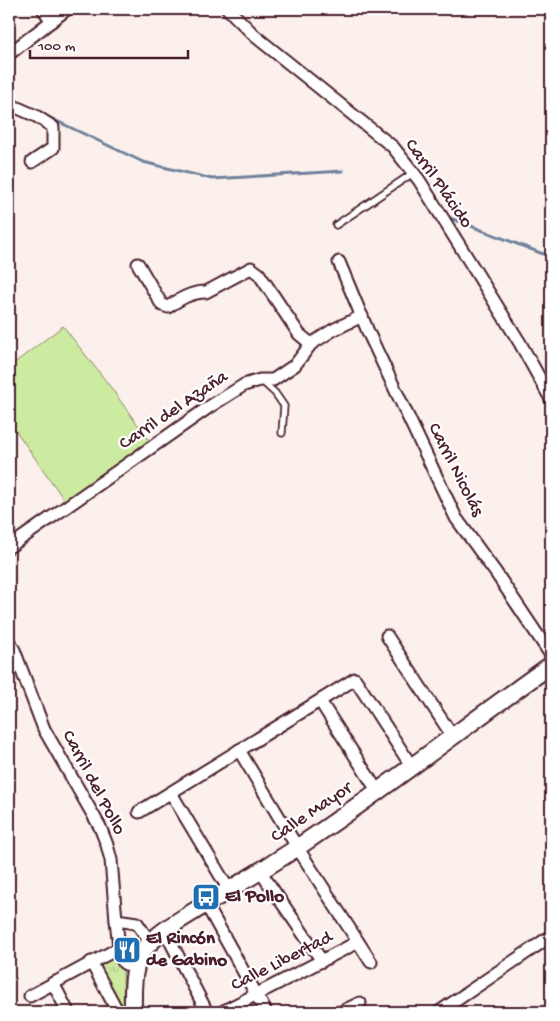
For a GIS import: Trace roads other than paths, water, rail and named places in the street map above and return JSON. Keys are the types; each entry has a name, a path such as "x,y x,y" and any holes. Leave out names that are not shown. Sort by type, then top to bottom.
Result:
{"main road":[{"name":"Calle Mayor","path":"133,1012 133,983 136,969 142,952 150,942 206,904 297,848 378,792 551,665"}],"street":[{"path":"43,9 52,21"},
{"path":"9,54 67,9"},
{"name":"Carril Plácido","path":"228,9 255,36 393,147 413,173 515,335 551,400"},
{"path":"9,104 36,116 53,127 53,148 32,162"},
{"name":"Carril Nicolás","path":"339,262 362,316 456,518 496,573 551,655"},
{"path":"138,264 162,305 168,307 184,297 198,292 206,292 251,268 259,274 299,334 311,344"},
{"name":"Carril del Azaña","path":"9,547 209,407 244,385 260,380 272,380 296,365 311,344 333,330 362,316"},
{"path":"387,636 453,737"},
{"name":"Carril del Pollo","path":"9,642 14,650 44,728 100,827 107,845 111,860 119,948 124,963 136,969"},
{"path":"139,812 355,679 412,767"},
{"path":"320,701 378,792"},
{"path":"238,750 297,848 371,962"},
{"path":"171,793 229,890"},
{"path":"260,871 322,961"},
{"path":"206,904 266,1012"},
{"path":"116,920 137,923 150,942"},
{"path":"165,931 207,1012"},
{"path":"439,1012 551,936"},
{"name":"Calle Libertad","path":"222,1012 358,942"},
{"path":"30,996 119,948"},
{"path":"91,962 118,1012"},
{"path":"53,983 68,1012"},
{"path":"341,1012 360,1003"}],"lane":[{"path":"336,225 413,173"},
{"path":"260,380 275,392 284,406 282,433"}],"waterway":[{"path":"42,114 143,162 212,179 343,171"},
{"path":"445,216 551,257"}],"place":[{"name":"El Pollo","path":"206,897"},
{"name":"El Rincón de Gabino","path":"127,950"}]}
